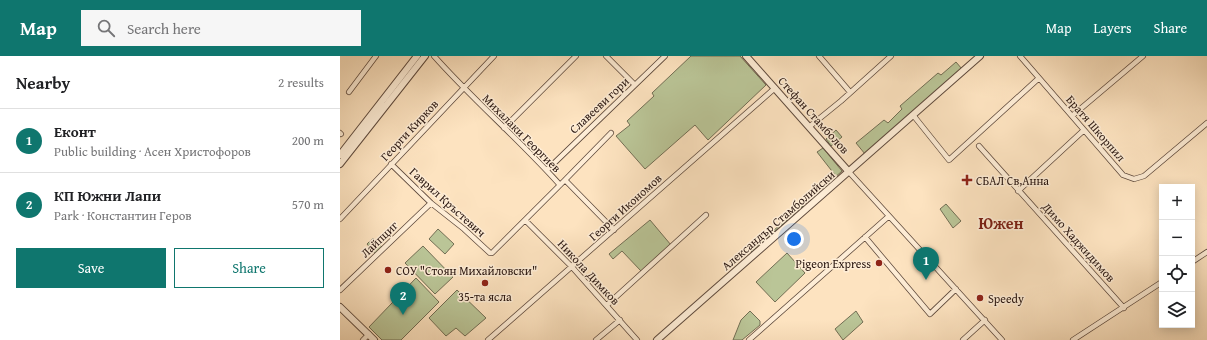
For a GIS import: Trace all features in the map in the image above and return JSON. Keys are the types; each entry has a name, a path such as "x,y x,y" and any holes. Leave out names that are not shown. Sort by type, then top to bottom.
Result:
{"street":[{"path":"350,92 376,56"},
{"path":"340,155 417,56"},
{"path":"340,164 425,56"},
{"name":"Михалаки Георгиев","path":"434,56 463,88 547,170 560,185 565,180 614,230"},
{"name":"Георги Кирков","path":"340,219 494,56"},
{"path":"504,128 576,56"},
{"path":"606,56 635,85"},
{"name":"Славееви гори","path":"547,170 665,56"},
{"name":"Стефан Стамболов","path":"746,56 849,172"},
{"path":"820,56 850,92"},
{"path":"809,127 891,56"},
{"name":"Александър Стамболийски","path":"657,340 980,56"},
{"name":"Братя Шкорпил","path":"1020,56 1123,175 1134,179 1144,176 1207,122"},
{"path":"1072,116 1143,56"},
{"path":"913,115 949,160 1039,78"},
{"name":"Георги Икономов","path":"488,340 775,88"},
{"path":"1018,191 1084,130"},
{"path":"565,180 611,133"},
{"name":"Димо Хаджидимов","path":"979,146 1124,308"},
{"name":"Гаврил Кръстевич","path":"391,164 431,203 464,229 488,252 492,253 525,220"},
{"path":"849,172 1002,340"},
{"path":"525,220 560,185"},
{"name":"Лайпциг","path":"340,290 431,203"},
{"path":"607,305 706,215"},
{"path":"749,340 889,216"},
{"name":"Никола Димков","path":"525,220 572,267 637,340"},
{"path":"866,237 930,314 956,289"},
{"path":"1195,260 1207,252"},
{"path":"919,263 925,257 927,258"},
{"path":"1073,340 1159,284"},
{"path":"340,307 374,340"},
{"path":"596,340 620,320"},
{"path":"963,340 985,320"},
{"path":"363,340 369,334"}],"green space":[{"path":"691,56 740,56 766,85 708,140 695,125 645,169 616,136 630,125 627,121 654,96 652,93"},
{"path":"956,62 962,69 865,154 856,143 884,120 888,123 902,109 900,106 938,73 941,75"},
{"path":"836,130 842,137 831,146 826,139"},
{"path":"823,148 842,171 752,252 751,251 835,175 817,152"},
{"path":"946,204 961,221 953,228 940,209"},
{"path":"650,220 671,245 641,271 622,251 613,259 609,254"},
{"path":"438,229 454,244 445,254 429,239"},
{"path":"373,238 383,248 376,255 367,244"},
{"path":"423,246 453,277 435,294 405,263"},
{"path":"787,253 805,273 775,302 756,282"},
{"path":"416,278 439,302 401,340 382,340 369,327"},
{"path":"457,290 486,318 465,336 456,328 446,336 429,318"},
{"path":"750,311 760,321 760,325 742,340 733,340 741,320"},
{"path":"856,311 863,322 843,340 835,329"}],"place":[{"name":"СБАЛ Св,Анна","path":"967,180"},
{"name":"Pigeon Express","path":"879,263"},
{"name":"СОУ \"Стоян Михайловски\"","path":"388,270"},
{"name":"Еконт","path":"926,280"},
{"name":"35-та ясла","path":"485,283"},
{"name":"Speedy","path":"980,298"},
{"name":"КП Южни Лапи","path":"403,315"}],"district":[{"name":"Южен","path":"1001,223"}]}
